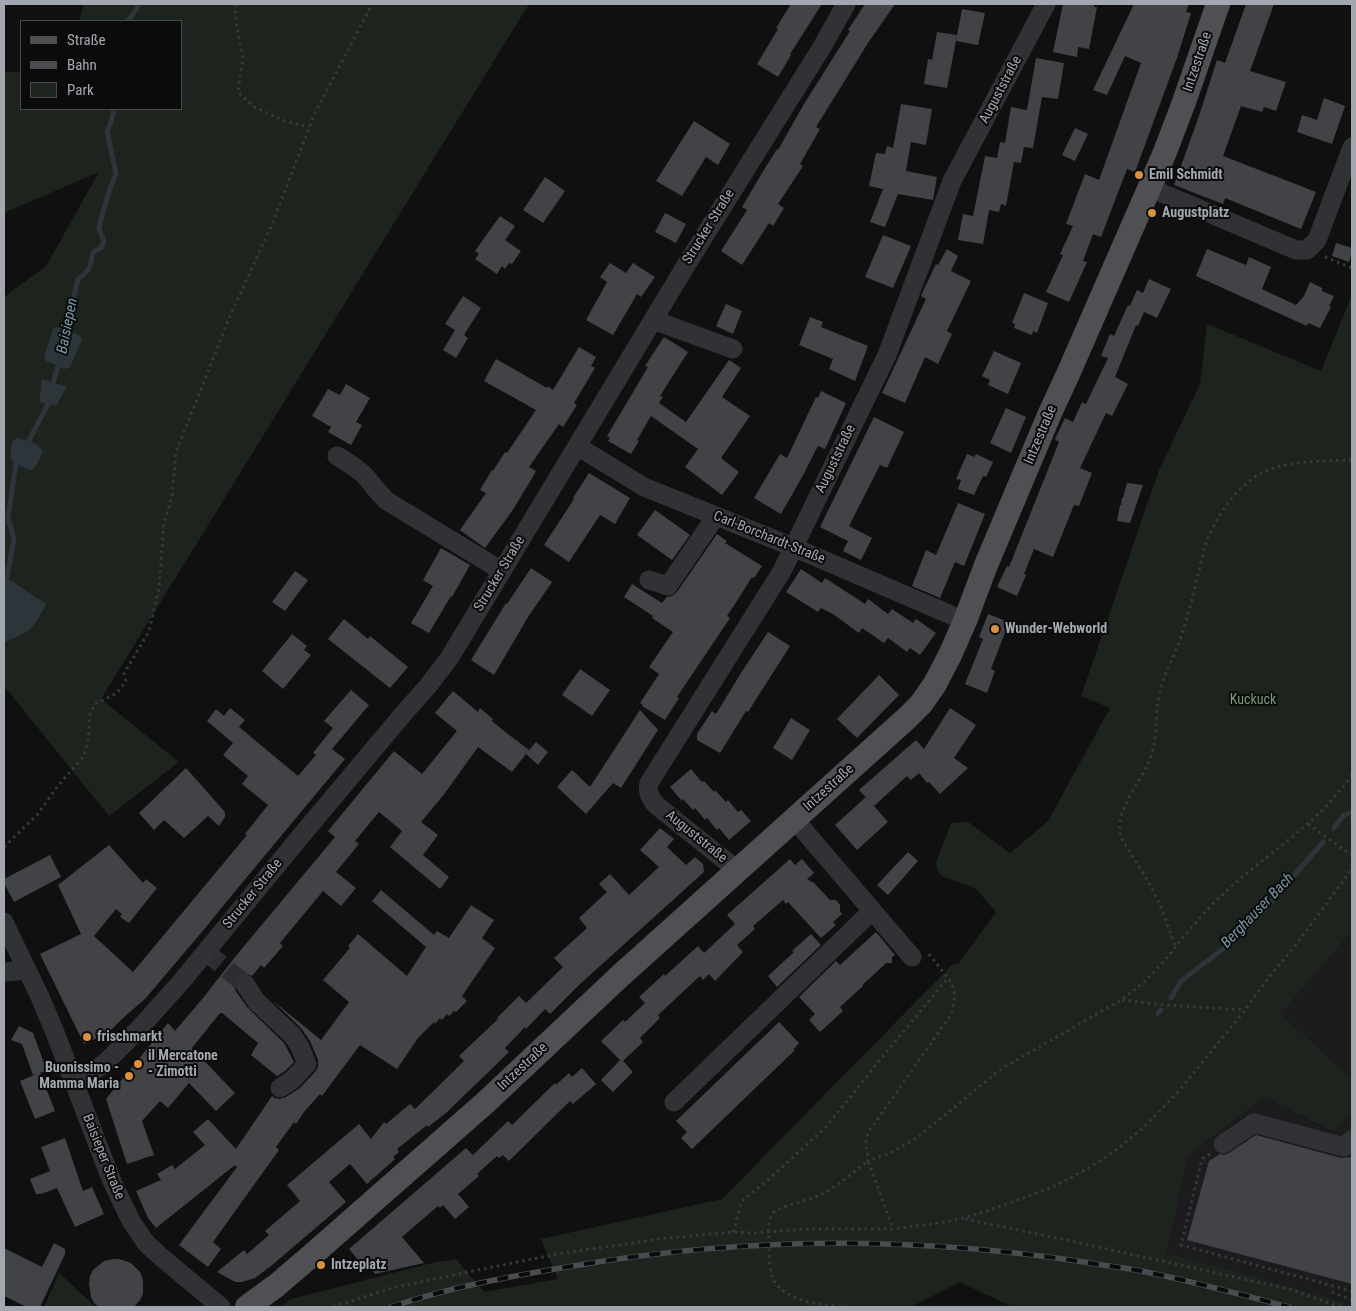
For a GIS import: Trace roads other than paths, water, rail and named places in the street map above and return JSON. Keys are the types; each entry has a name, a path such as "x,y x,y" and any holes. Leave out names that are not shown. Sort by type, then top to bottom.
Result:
{"main road":[{"name":"Intzestraße","path":"247,1307 277,1285 312,1255 485,1103 620,976 921,704 935,684 965,621 986,565 1050,413 1150,188 1184,102 1218,4"}],"street":[{"name":"Strucker Straße","path":"73,1082 89,1074 113,1055 136,1032 193,967 428,686 450,657 653,320 822,47 846,4"},
{"name":"Auguststraße","path":"737,870 650,799 648,787 651,778 782,571 887,355 952,181 1046,4"},
{"path":"1150,188 1296,250 1307,250 1317,240 1352,147"},
{"path":"653,320 733,349"},
{"name":"Carl-Borchardt-Straße","path":"577,446 644,487 793,547 965,621"},
{"path":"337,456 354,467 387,501 502,571"},
{"path":"650,580 668,586 716,516"},
{"name":"Intzestraße","path":"794,819 872,911 920,955"},
{"path":"674,1102 872,911"},
{"name":"Baisieper Straße","path":"4,922 54,1030 117,1193 127,1214 146,1243 221,1307"},
{"path":"4,972 17,971 25,967"},
{"path":"245,984 256,1001 293,1036 307,1064 292,1080 280,1088"},
{"path":"1223,1144 1254,1124 1344,1147 1352,1140"}],"waterway":[{"name":"Baisiepen","path":"129,20 138,4"},
{"name":"Baisiepen","path":"68,337 70,331 68,321 78,279 87,271 91,265 93,252 101,248 104,241 99,229 100,223 116,174 107,131 114,110"},
{"name":"Baisiepen","path":"52,387 59,362"},
{"name":"Baisiepen","path":"26,446 48,404 49,398"},
{"name":"Baisiepen","path":"7,577 14,539 8,518 16,464 19,458"},
{"name":"Berghauser Bach","path":"1334,828 1344,815 1352,812"},
{"name":"Berghauser Bach","path":"1171,998 1181,981 1236,939 1266,908 1323,842"},
{"name":"Berghauser Bach","path":"1158,1013 1161,1010"}],"tunnel":[{"path":"206,952 245,984"}],"railway":[{"path":"391,1307 481,1283 637,1256 700,1249 828,1243 956,1248 1084,1262 1169,1277 1289,1307"}],"place":[{"name":"Emil Schmidt","path":"1139,175"},
{"name":"Augustplatz","path":"1152,213"},
{"name":"Wunder-Webworld","path":"995,629"},
{"name":"frischmarkt","path":"87,1037"},
{"name":"il Mercatone - Zimotti","path":"138,1064"},
{"name":"Buonissimo - Mamma Maria","path":"129,1076"},
{"name":"Intzeplatz","path":"321,1265"}],"park label":[{"name":"Kuckuck","path":"1253,700"}]}
